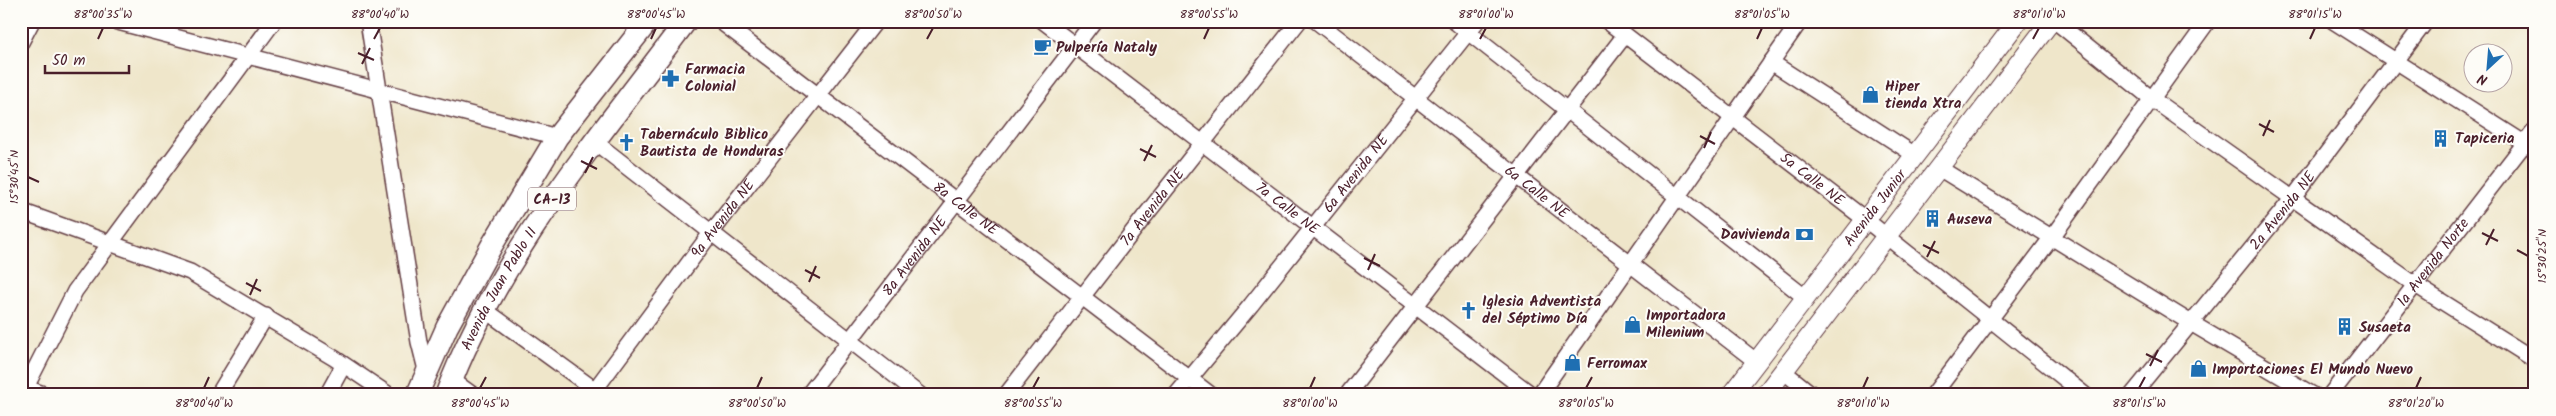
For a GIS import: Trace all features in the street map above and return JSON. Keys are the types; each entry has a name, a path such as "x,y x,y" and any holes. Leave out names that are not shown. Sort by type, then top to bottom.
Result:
{"highway":[{"name":"Avenida Juan Pablo II","path":"424,385 447,327 492,245 557,137 648,21"},
{"name":"Avenida Juan Pablo II","path":"449,387 485,310 532,229 686,21"}],"main road":[{"name":"Avenida Junior","path":"1732,395 2018,21"},
{"name":"Avenida Junior","path":"1765,395 2051,21"}],"street":[{"path":"21,42 32,21"},
{"path":"114,21 557,137"},
{"path":"46,395 23,390 75,291 274,21"},
{"path":"368,21 419,342 424,385"},
{"name":"8a Calle NE","path":"720,21 1211,395"},
{"name":"9a Avenida NE","path":"596,393 711,233 876,21"},
{"name":"7a Calle NE","path":"1043,21 1532,395"},
{"name":"8a Avenida NE","path":"808,395 1094,21"},
{"name":"7a Avenida NE","path":"1006,395 1140,221 1299,21"},
{"name":"6a Calle NE","path":"1316,21 1757,362"},
{"path":"1454,21 1472,27 1567,110 1806,298"},
{"name":"5a Calle NE","path":"1607,21 1866,220 2085,395"},
{"path":"1539,395 1800,21"},
{"path":"2055,21 2152,99 2414,284 2535,360"},
{"path":"1933,395 2052,238 2208,21"},
{"path":"2333,21 2530,146"},
{"name":"2a Avenida NE","path":"2132,395 2293,198 2426,21"},
{"name":"6a Avenida NE","path":"1176,395 1251,305 1472,27"},
{"path":"1347,395 1625,35"},
{"path":"1772,62 1915,155"},
{"name":"1a Avenida Norte","path":"2330,395 2414,284 2530,146 2535,130"},
{"path":"595,142 920,395"},
{"path":"1939,168 2190,323 2313,395"},
{"path":"21,211 190,272 334,358 343,366 389,395"},
{"path":"485,310 596,393"},
{"path":"218,395 266,316"},
{"path":"327,395 343,366"},
{"path":"1783,370 1813,395"},
{"path":"449,387 473,395"}],"place":[{"name":"Pulpería Nataly","path":"1042,47"},
{"name":"Farmacia Colonial","path":"671,78"},
{"name":"Hiper tienda Xtra","path":"1871,95"},
{"name":"Tapiceria","path":"2441,138"},
{"name":"Tabernáculo Biblico Bautista de Honduras","path":"626,143"},
{"name":"Auseva","path":"1933,219"},
{"name":"Davivienda","path":"1804,234"},
{"name":"Iglesia Adventista del Séptimo Día","path":"1468,310"},
{"name":"Importadora Milenium","path":"1632,324"},
{"name":"Susaeta","path":"2345,327"},
{"name":"Ferromax","path":"1573,363"},
{"name":"Importaciones El Mundo Nuevo","path":"2198,369"}]}
